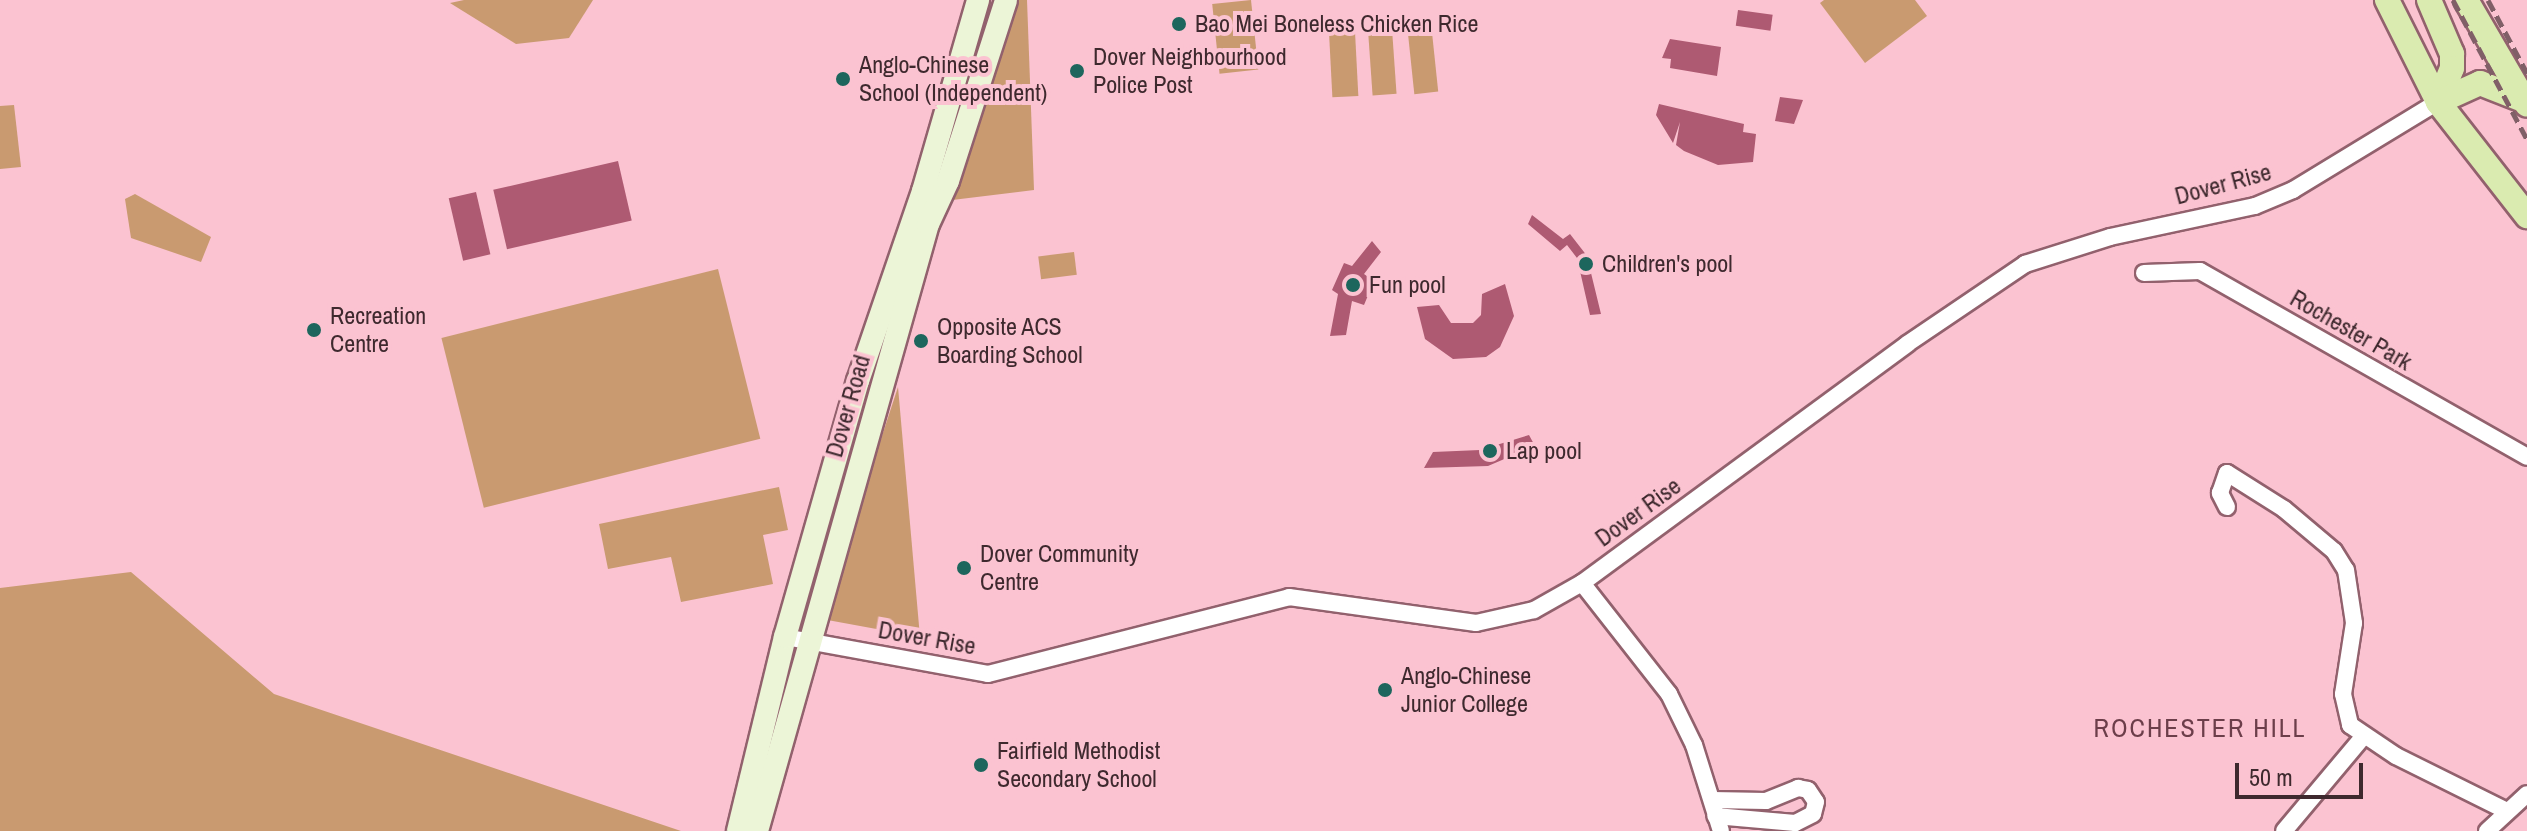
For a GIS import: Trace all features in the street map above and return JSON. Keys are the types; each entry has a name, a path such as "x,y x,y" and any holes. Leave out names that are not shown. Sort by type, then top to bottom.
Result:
{"main road":[{"path":"2387,0 2438,102 2527,216"},
{"path":"2429,0 2452,54 2438,102"},
{"path":"2466,0 2525,102"},
{"path":"2438,102 2480,83 2525,102"}],"street":[{"name":"Dover Road","path":"738,831 785,637 858,381 926,180 978,0"},
{"name":"Dover Road","path":"757,831 928,224 948,181 1006,0"},
{"name":"Dover Rise","path":"785,637 988,674 1289,597 1476,623 1534,610 1582,583 1907,344 2025,264 2110,237 2255,206 2293,190 2438,102"},
{"name":"Rochester Park","path":"2144,273 2200,271 2527,457"},
{"path":"2227,507 2220,493 2227,473 2284,509 2334,551 2346,570 2354,623 2344,711 2362,738 2505,810"},
{"path":"1582,583 1669,694 1715,819"},
{"path":"2284,831 2362,738"},
{"path":"1798,788 1808,790 1815,809 1795,827 1715,819 1798,788"},
{"path":"2487,831 2505,810 2527,794"}],"shaded area":[{"path":"464,0 593,0 569,38 516,44 450,3"},
{"path":"1014,0 1027,0 1034,190 944,201"},
{"path":"1251,0 1258,70 1220,74 1212,4"},
{"path":"1824,0 1915,0 1927,16 1865,63 1820,3"},
{"path":"1738,10 1773,15 1770,31 1736,26"},
{"path":"1431,23 1438,92 1414,94 1407,26"},
{"path":"1392,29 1397,94 1373,96 1368,31"},
{"path":"1355,32 1358,96 1332,97 1329,33"},
{"path":"1670,39 1721,47 1717,76 1670,68 1671,59 1662,58"},
{"path":"1780,97 1803,100 1794,124 1775,121"},
{"path":"1659,104 1744,124 1743,132 1756,134 1753,162 1718,165 1684,151 1676,145 1680,122 1673,143 1656,115"},
{"path":"14,105 21,167 0,169 0,106"},
{"path":"618,161 632,220 507,249 493,190"},
{"path":"476,192 490,254 463,261 449,198"},
{"path":"135,194 211,237 201,262 131,238 125,199"},
{"name":"Children's pool","path":"1532,215 1563,239 1570,234 1584,252 1595,269 1591,273 1601,314 1590,315 1577,258 1567,245 1560,251 1528,224"},
{"name":"Fun pool","path":"1372,241 1381,252 1364,274 1374,281 1364,305 1352,301 1346,335 1330,336 1338,294 1332,290 1344,263 1352,266"},
{"path":"1074,252 1077,275 1041,279 1038,256"},
{"path":"718,269 760,439 484,508 441,338"},
{"path":"1505,284 1514,316 1500,347 1486,357 1453,359 1425,339 1417,307 1439,305 1451,323 1473,323 1481,315 1482,294"},
{"path":"898,387 920,637 822,619"},
{"name":"Lap pool","path":"1529,435 1535,446 1488,466 1424,468 1433,452 1480,450"},
{"path":"779,487 788,530 763,535 773,584 681,602 671,557 608,569 599,524"},
{"path":"131,572 274,694 681,831 0,831 0,588"}],"railway":[{"path":"2453,0 2527,139"},
{"path":"2488,0 2527,73"}],"place":[{"name":"Bao Mei Boneless Chicken Rice","path":"1179,24"},
{"name":"Dover Neighbourhood Police Post","path":"1077,71"},
{"name":"Anglo-Chinese School (Independent)","path":"843,79"},
{"name":"Children's pool","path":"1586,264"},
{"name":"Fun pool","path":"1353,285"},
{"name":"Recreation Centre","path":"314,330"},
{"name":"Opposite ACS Boarding School","path":"921,341"},
{"name":"Lap pool","path":"1490,451"},
{"name":"Dover Community Centre","path":"964,568"},
{"name":"Anglo-Chinese Junior College","path":"1385,690"},
{"name":"Fairfield Methodist Secondary School","path":"981,765"}],"district":[{"name":"ROCHESTER HILL","path":"2200,728"}]}
